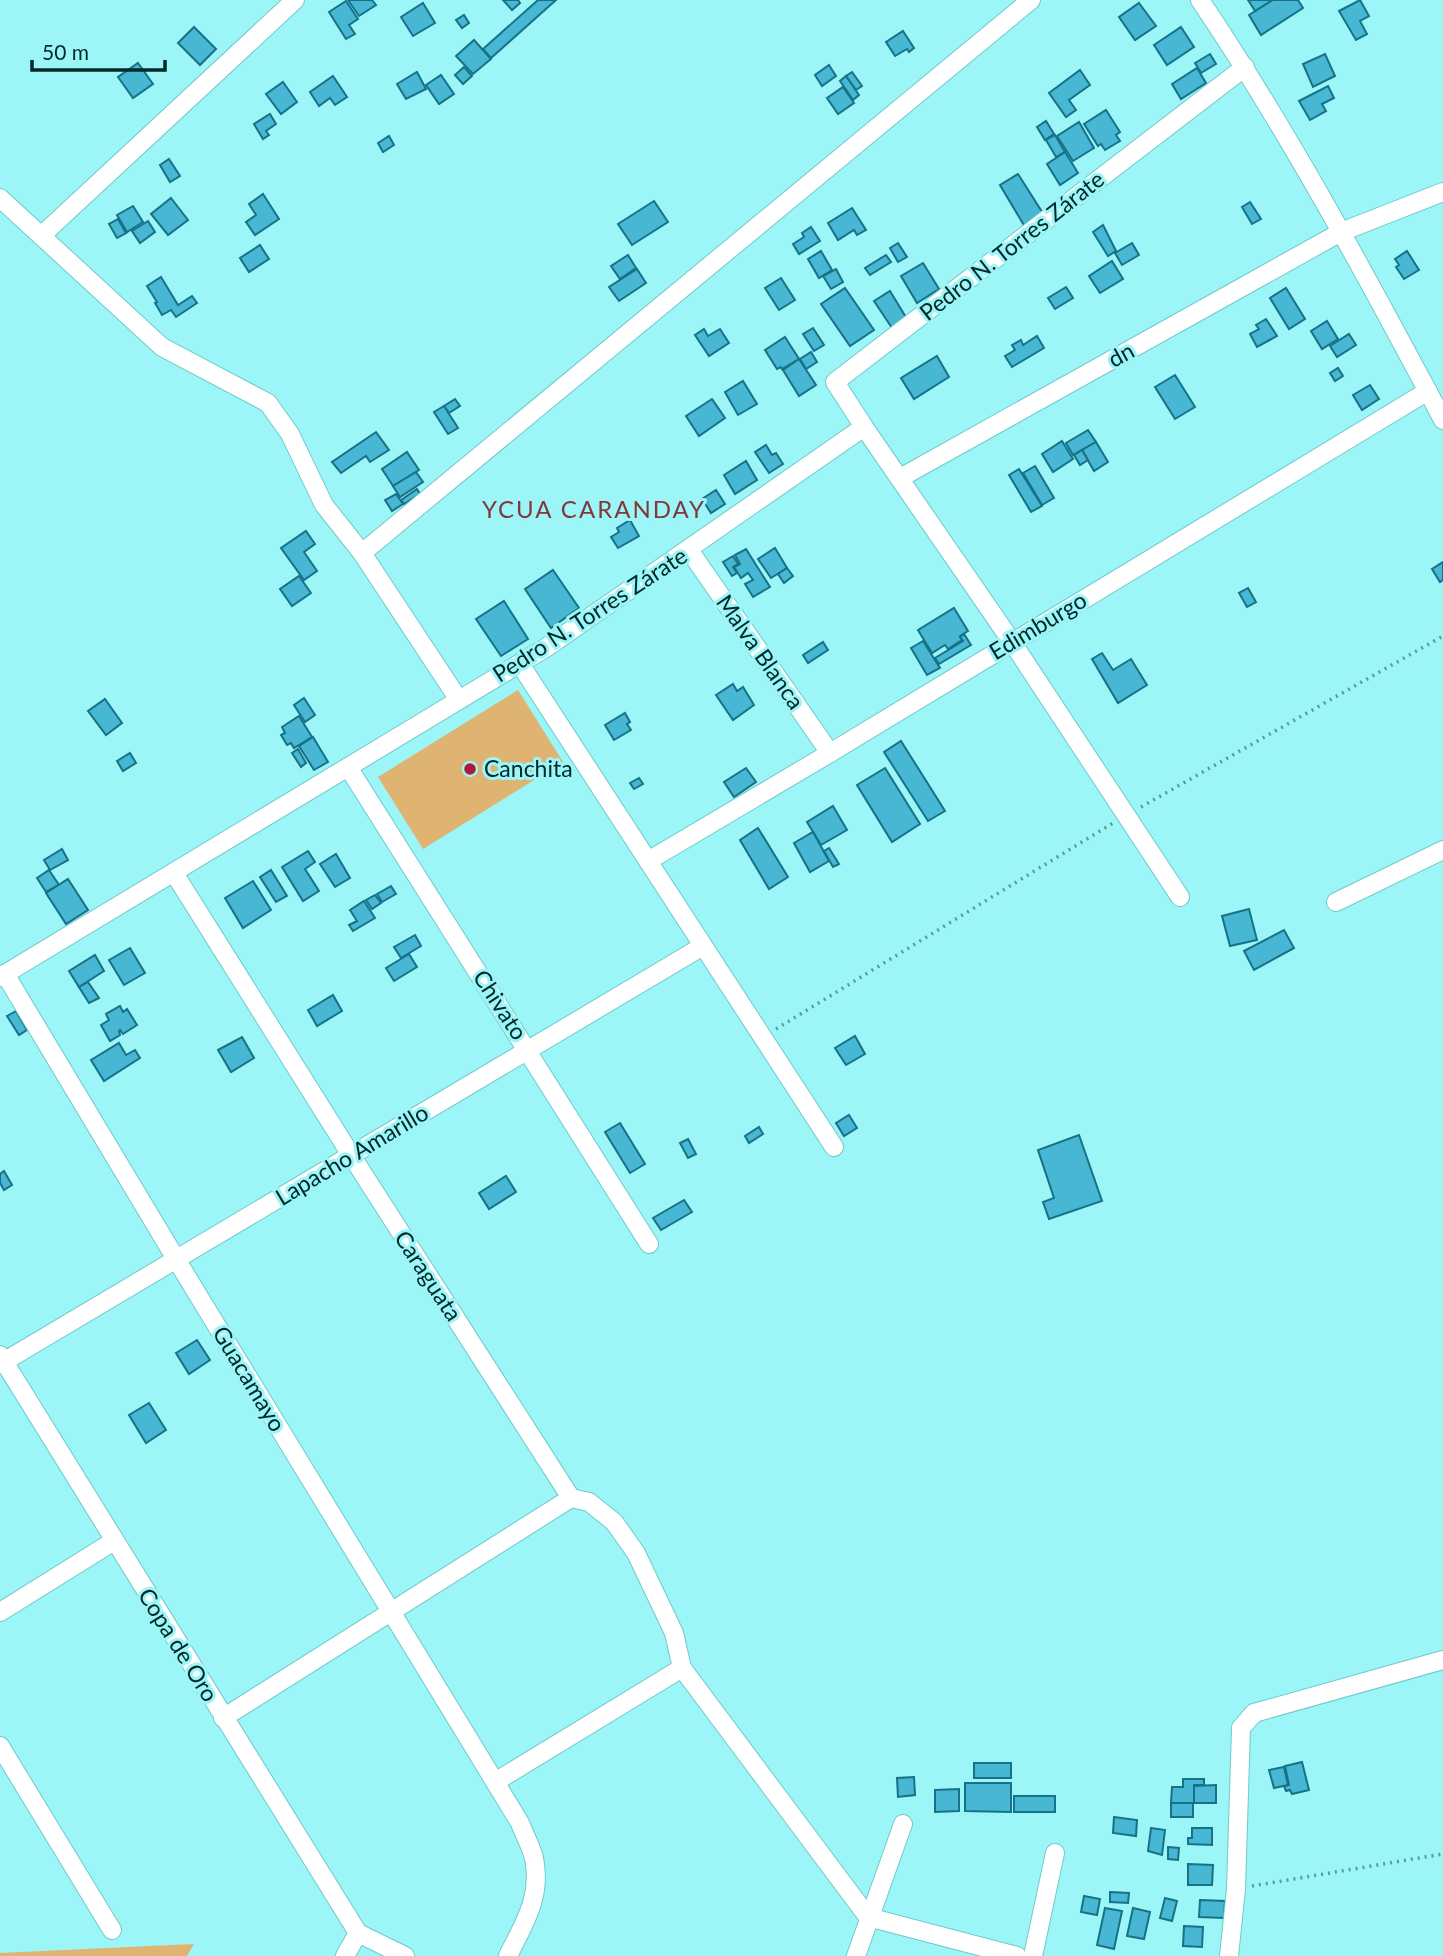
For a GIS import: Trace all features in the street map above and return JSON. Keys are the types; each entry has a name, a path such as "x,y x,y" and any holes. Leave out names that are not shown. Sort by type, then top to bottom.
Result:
{"street":[{"path":"41,236 295,0"},
{"path":"362,553 1031,0"},
{"path":"1200,0 1245,67 1341,232 1443,420"},
{"name":"Pedro N. Torres Zárate","path":"3,976 520,664 689,550 864,426 835,382 1245,67"},
{"name":"dn","path":"900,478 1341,232 1443,192"},
{"path":"0,198 162,346 268,403 290,434 324,505 362,553 459,700"},
{"name":"Edimburgo","path":"648,861 1428,391"},
{"path":"864,426 1012,642 1180,897"},
{"name":"Malva Blanca","path":"689,550 830,753"},
{"path":"520,664 834,1147"},
{"name":"Chivato","path":"348,767 649,1244"},
{"path":"1336,902 1443,850"},
{"name":"Caraguata","path":"174,873 571,1499"},
{"name":"Lapacho Amarillo","path":"1,1360 704,946"},
{"name":"Guacamayo","path":"3,976 520,1822 534,1857 536,1882 533,1906 508,1956"},
{"name":"Copa de Oro","path":"1,1360 358,1933"},
{"path":"223,1718 571,1499 589,1502 614,1522 636,1553 674,1633 682,1668 869,1917 1017,1956"},
{"path":"0,1612 114,1541"},
{"path":"1229,1956 1236,1889 1241,1728 1244,1722 1254,1713 1443,1660"},
{"path":"495,1782 682,1668"},
{"path":"0,1746 112,1930"},
{"path":"856,1956 903,1824"},
{"path":"1033,1956 1055,1853"},
{"path":"345,1956 358,1933 405,1956"}],"path":[{"path":"763,1038 1126,816 1443,636"},
{"path":"1236,1889 1443,1854"}],"shaded area":[{"name":"Canchita","path":"518,690 563,762 423,849 378,777"},
{"path":"194,1944 187,1956 0,1956 0,1953"}],"building":[{"path":"348,0 372,0 376,5 359,16"},
{"path":"503,0 518,0 520,3 512,10"},
{"path":"538,0 556,0 491,58 483,49"},
{"path":"1248,0 1273,0 1255,11"},
{"path":"1273,0 1298,0 1303,8 1261,35 1249,15"},
{"path":"1360,0 1369,16 1360,21 1367,34 1356,40 1339,11"},
{"path":"346,1 358,19 349,25 355,34 346,39 329,12"},
{"path":"423,3 435,23 413,36 401,17"},
{"path":"1139,3 1156,26 1135,40 1119,17"},
{"path":"464,15 469,23 462,28 456,20"},
{"path":"194,27 216,49 200,65 178,43"},
{"path":"1181,27 1194,47 1167,65 1154,45"},
{"path":"903,31 914,48 895,56 886,42"},
{"path":"474,40 491,59 473,74 456,56"},
{"path":"1210,54 1216,64 1201,73 1195,63"},
{"path":"1325,54 1335,76 1313,87 1303,64"},
{"path":"138,63 153,84 133,98 118,77"},
{"path":"829,65 836,76 822,86 815,75"},
{"path":"464,67 472,76 463,84 455,75"},
{"path":"1197,68 1206,83 1181,99 1172,84"},
{"path":"1080,70 1090,85 1069,100 1076,110 1066,117 1049,93"},
{"path":"417,72 426,89 406,99 397,84"},
{"path":"852,72 862,86 856,90 846,76"},
{"path":"441,75 454,94 439,104 426,85"},
{"path":"333,76 347,97 335,105 330,98 319,106 310,92"},
{"path":"846,76 859,95 853,100 840,81"},
{"path":"283,82 297,102 281,114 266,94"},
{"path":"1328,86 1334,98 1322,104 1326,111 1310,120 1299,101"},
{"path":"843,87 854,103 838,114 827,98"},
{"path":"1106,110 1120,132 1116,135 1120,141 1105,150 1101,144 1098,146 1084,124"},
{"path":"270,114 276,124 266,131 269,135 263,139 254,124"},
{"path":"1046,121 1054,134 1045,140 1037,127"},
{"path":"1079,122 1094,148 1073,161 1057,136"},
{"path":"1055,135 1065,152 1056,157 1046,140"},
{"path":"389,136 394,145 383,152 378,143"},
{"path":"1065,152 1078,173 1060,185 1047,164"},
{"path":"169,159 180,176 170,182 160,165"},
{"path":"1018,174 1044,215 1025,227 1000,185"},
{"path":"263,194 279,219 255,235 246,222 256,215 249,204"},
{"path":"171,198 188,220 168,235 151,214"},
{"path":"654,201 668,222 632,245 618,224"},
{"path":"1250,202 1261,219 1252,224 1242,207"},
{"path":"133,206 143,222 127,232 117,215"},
{"path":"852,208 866,230 857,235 854,230 838,240 828,223"},
{"path":"118,219 126,233 117,238 109,224"},
{"path":"148,221 155,232 140,243 132,231"},
{"path":"1103,225 1116,251 1108,256 1093,232"},
{"path":"811,227 820,241 799,254 793,244 804,237 802,233"},
{"path":"898,243 907,257 898,262 890,248"},
{"path":"1132,243 1139,255 1122,265 1115,253"},
{"path":"260,245 269,259 249,272 240,258"},
{"path":"821,251 832,270 819,278 808,259"},
{"path":"1407,251 1419,270 1404,279 1396,267 1399,265 1395,259"},
{"path":"628,255 636,268 620,279 611,266"},
{"path":"886,255 891,262 870,275 865,268"},
{"path":"1112,261 1123,279 1100,293 1089,276"},
{"path":"923,263 939,289 917,303 901,276"},
{"path":"637,269 646,283 619,301 609,287"},
{"path":"836,269 843,282 831,289 823,276"},
{"path":"161,277 178,305 192,296 197,303 176,317 171,310 162,315 147,286"},
{"path":"781,278 795,300 779,310 765,288"},
{"path":"1066,287 1073,298 1055,309 1048,298"},
{"path":"845,288 874,330 850,346 821,304"},
{"path":"1286,288 1305,319 1289,329 1270,298"},
{"path":"890,291 907,319 892,328 874,301"},
{"path":"1266,319 1277,336 1257,347 1250,334 1259,329 1256,325"},
{"path":"1327,321 1338,339 1322,349 1311,331"},
{"path":"813,328 824,345 814,351 803,334"},
{"path":"704,329 708,336 720,329 729,343 709,356 695,335"},
{"path":"1349,334 1356,345 1337,357 1330,346"},
{"path":"1037,336 1044,348 1012,367 1005,356 1015,350 1012,345 1021,340 1023,345"},
{"path":"785,337 799,359 777,369 765,350"},
{"path":"811,352 817,362 806,369 800,359"},
{"path":"937,356 949,377 914,399 901,378"},
{"path":"799,359 816,385 799,396 783,370"},
{"path":"1338,368 1343,376 1335,381 1330,373"},
{"path":"1175,375 1195,407 1175,419 1155,387"},
{"path":"743,381 757,404 738,415 725,392"},
{"path":"1370,385 1379,399 1362,410 1353,395"},
{"path":"455,399 460,406 449,413 444,406"},
{"path":"712,399 725,418 699,436 686,416"},
{"path":"444,406 458,428 448,434 434,412"},
{"path":"1088,430 1096,442 1073,455 1066,443"},
{"path":"376,432 389,450 370,462 366,456 341,473 332,462"},
{"path":"1062,441 1073,459 1053,472 1042,454"},
{"path":"1096,442 1108,462 1094,471 1082,450"},
{"path":"766,445 772,455 776,453 783,464 769,473 755,452"},
{"path":"1082,450 1088,460 1080,465 1074,455"},
{"path":"407,452 419,470 393,486 382,469"},
{"path":"746,461 757,480 735,494 724,475"},
{"path":"1035,466 1054,498 1042,505 1023,473"},
{"path":"1019,469 1042,506 1031,512 1009,475"},
{"path":"416,472 423,482 400,497 393,486"},
{"path":"417,489 420,494 404,504 401,500"},
{"path":"716,490 725,504 711,513 702,499"},
{"path":"396,494 403,504 392,511 385,500"},
{"path":"630,520 639,536 618,548 611,537 619,532 617,528"},
{"path":"306,531 315,544 304,552 317,571 304,580 281,548"},
{"path":"775,548 787,568 771,578 758,559"},
{"path":"746,549 770,587 753,597 745,584 753,580 748,573 741,578 734,567 740,564 735,555"},
{"path":"733,556 738,564 733,567 737,573 732,576 723,562"},
{"path":"1443,562 1443,580 1440,582 1432,569"},
{"path":"787,568 793,576 784,583 778,574"},
{"path":"553,570 579,608 551,628 525,589"},
{"path":"299,576 311,593 292,606 280,589"},
{"path":"1248,588 1256,602 1247,607 1239,593"},
{"path":"504,601 528,639 501,656 476,619"},
{"path":"954,608 968,631 960,636 962,640 948,649 945,645 932,653 918,630"},
{"path":"964,634 971,645 939,664 935,658 963,641 960,637"},
{"path":"923,641 940,668 927,675 911,648"},
{"path":"823,642 828,650 808,663 803,655"},
{"path":"1102,653 1113,670 1131,659 1147,685 1118,703 1092,659"},
{"path":"733,684 737,691 743,687 754,705 733,720 716,695"},
{"path":"304,698 315,715 305,722 294,705"},
{"path":"105,699 122,723 106,735 88,711"},
{"path":"625,713 631,730 614,740 605,725"},
{"path":"299,716 312,737 294,748 291,743 287,745 281,735 285,733 282,727"},
{"path":"313,737 328,762 314,770 299,746"},
{"path":"901,741 945,811 928,821 884,752"},
{"path":"298,749 306,763 301,767 292,753"},
{"path":"130,753 136,763 123,771 117,761"},
{"path":"746,768 756,782 734,797 724,782"},
{"path":"885,768 920,824 892,842 857,785"},
{"path":"639,778 643,784 634,789 630,783"},
{"path":"833,806 847,830 821,845 807,822"},
{"path":"758,828 788,877 769,889 740,840"},
{"path":"813,832 829,861 810,872 794,843"},
{"path":"829,848 839,864 833,867 824,851"},
{"path":"62,849 68,860 50,870 44,860"},
{"path":"308,851 315,862 305,869 319,891 303,901 282,867"},
{"path":"336,854 350,878 335,887 320,864"},
{"path":"49,870 59,885 46,892 37,878"},
{"path":"271,870 287,896 276,902 260,877"},
{"path":"68,879 88,910 66,924 46,893"},
{"path":"253,881 271,910 243,928 225,898"},
{"path":"391,886 396,894 382,902 377,894"},
{"path":"375,895 381,903 372,909 366,900"},
{"path":"364,901 375,918 353,931 349,925 357,921 350,910"},
{"path":"1249,909 1257,940 1230,946 1222,916"},
{"path":"1284,930 1294,948 1254,970 1244,951"},
{"path":"415,935 421,946 401,958 394,947"},
{"path":"130,948 145,973 124,985 109,960"},
{"path":"409,954 417,967 394,981 386,968"},
{"path":"95,955 104,971 79,987 69,971"},
{"path":"88,982 99,998 89,1003 79,987"},
{"path":"333,995 342,1011 317,1026 308,1010"},
{"path":"120,1006 123,1012 127,1009 137,1025 123,1034 120,1030 120,1035 110,1041 101,1025 109,1020 106,1014"},
{"path":"16,1011 27,1030 19,1035 7,1016"},
{"path":"855,1036 865,1054 846,1065 835,1048"},
{"path":"242,1037 254,1058 231,1072 218,1050"},
{"path":"119,1043 126,1055 135,1050 140,1058 104,1081 91,1060"},
{"path":"849,1115 857,1128 844,1136 836,1123"},
{"path":"620,1123 645,1164 630,1173 605,1132"},
{"path":"759,1127 763,1134 749,1143 745,1136"},
{"path":"1079,1135 1102,1201 1049,1219 1043,1202 1054,1198 1038,1150"},
{"path":"688,1139 696,1154 688,1158 680,1143"},
{"path":"4,1171 12,1185 4,1190 0,1183 0,1174"},
{"path":"506,1176 516,1192 489,1209 479,1193"},
{"path":"684,1200 692,1212 661,1230 653,1218"},
{"path":"197,1340 210,1360 189,1374 176,1353"},
{"path":"149,1403 166,1430 146,1443 129,1415"},
{"path":"1302,1762 1309,1790 1292,1794 1290,1790 1286,1791 1284,1786 1289,1785 1285,1766"},
{"path":"974,1763 1011,1763 1011,1778 974,1778"},
{"path":"1284,1767 1288,1785 1274,1788 1269,1770"},
{"path":"914,1777 915,1795 898,1797 897,1778"},
{"path":"1183,1779 1204,1779 1204,1785 1194,1785 1194,1803 1171,1803 1172,1787 1183,1787"},
{"path":"965,1783 1011,1783 1011,1812 965,1811"},
{"path":"1216,1785 1216,1803 1194,1803 1194,1786"},
{"path":"959,1789 959,1811 935,1812 935,1790"},
{"path":"1014,1796 1055,1796 1055,1812 1014,1812"},
{"path":"1171,1803 1193,1803 1193,1817 1171,1817"},
{"path":"1114,1817 1137,1820 1136,1836 1113,1833"},
{"path":"1151,1828 1165,1830 1162,1855 1148,1851"},
{"path":"1192,1828 1212,1828 1212,1845 1188,1844 1188,1838 1192,1838"},
{"path":"1168,1847 1179,1848 1178,1860 1168,1859"},
{"path":"1188,1864 1213,1865 1212,1885 1188,1885"},
{"path":"1110,1892 1129,1893 1128,1903 1110,1902"},
{"path":"1084,1896 1100,1899 1097,1915 1081,1912"},
{"path":"1165,1898 1177,1901 1172,1921 1160,1918"},
{"path":"1200,1900 1225,1901 1224,1918 1199,1917"},
{"path":"1105,1908 1122,1911 1114,1949 1097,1945"},
{"path":"1133,1908 1150,1912 1144,1939 1127,1936"},
{"path":"1184,1926 1203,1927 1202,1947 1183,1946"}],"place":[{"name":"Canchita","path":"470,769"}],"district":[{"name":"YCUA CARANDAY","path":"594,510"}]}
